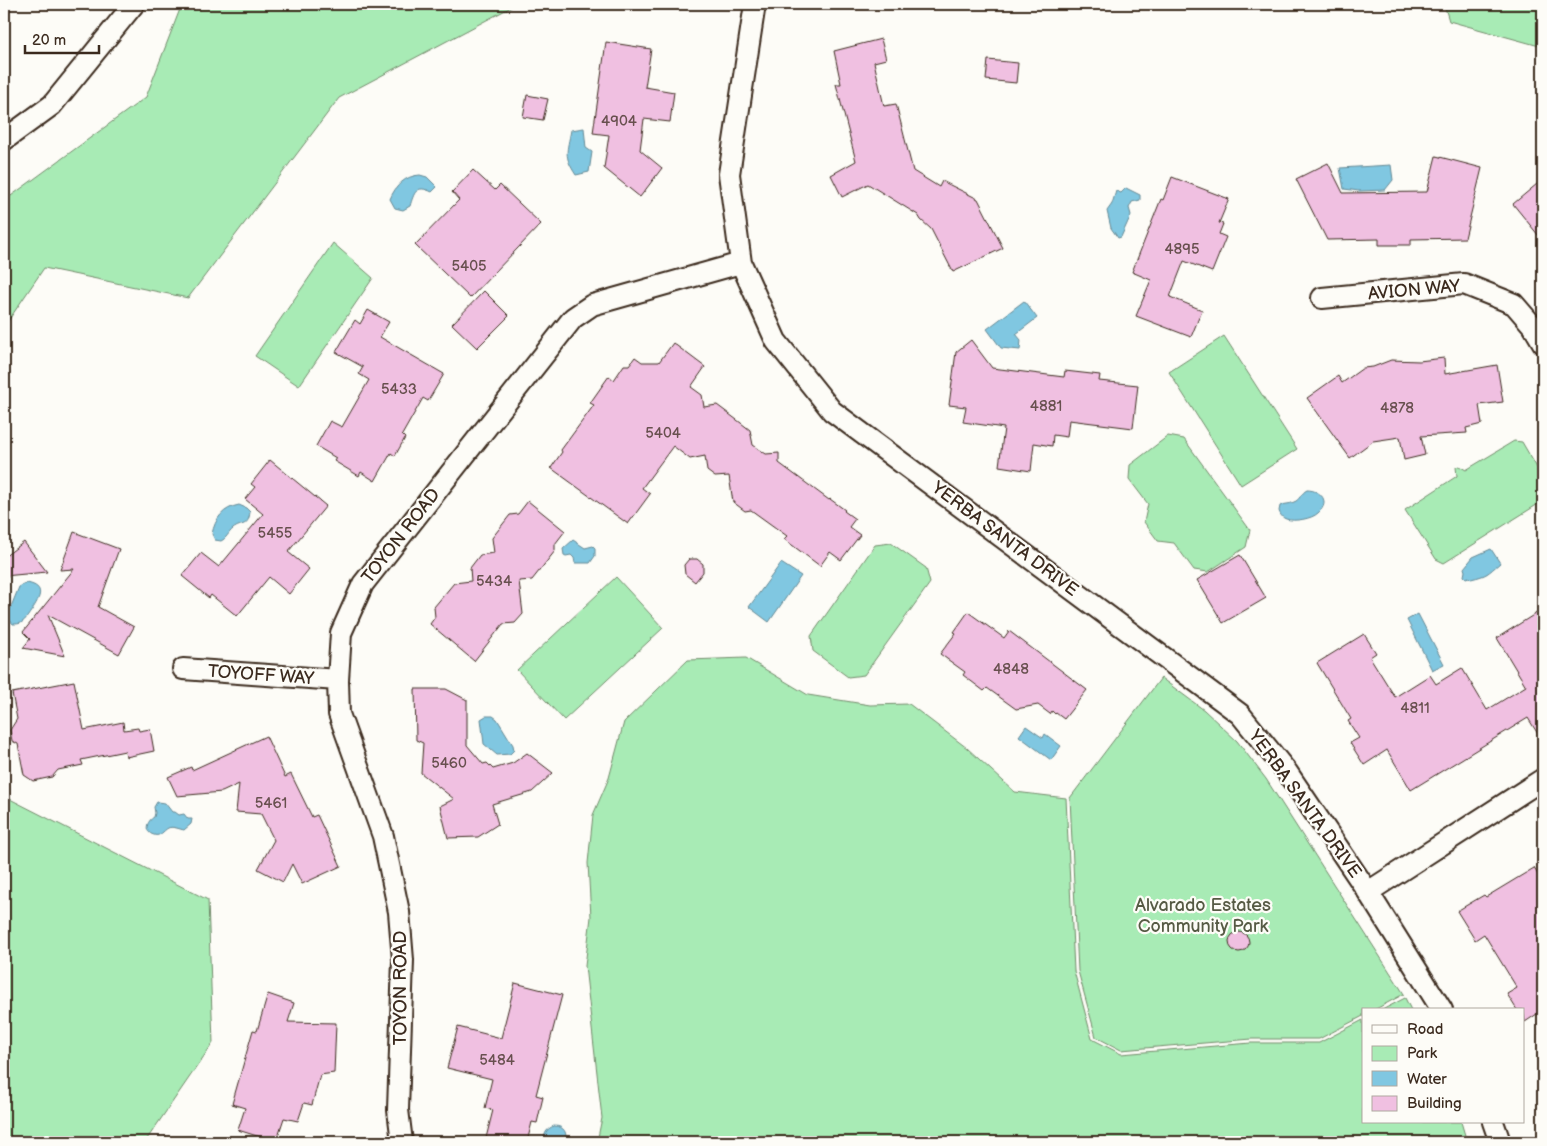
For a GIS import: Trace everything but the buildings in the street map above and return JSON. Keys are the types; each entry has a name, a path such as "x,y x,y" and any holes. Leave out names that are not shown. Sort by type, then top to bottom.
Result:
{"street":[{"path":"4,140 52,105 134,4"},
{"name":"YERBA SANTA DRIVE","path":"755,4 730,174 741,263 776,341 832,411 1240,714 1287,772 1368,892 1441,1008"},
{"name":"TOYON ROAD","path":"402,1142 398,1110 403,960 399,912 383,836 339,714 338,680 341,633 363,584 573,318 592,305 741,263"},
{"name":"AVION WAY","path":"1322,298 1464,284 1514,304 1533,326 1543,343"},
{"name":"TOYOFF WAY","path":"183,669 338,680"},
{"path":"1368,892 1543,779"},
{"path":"1494,1124 1500,1142"}],"green space":[{"path":"182,4 517,4 339,98 188,298 44,268 4,327 4,201 146,97"},
{"path":"1444,4 1543,4 1543,47 1449,21"},
{"path":"333,243 373,278 299,386 255,356"},
{"path":"1224,336 1297,449 1241,485 1169,372"},
{"path":"1168,436 1184,439 1250,530 1246,547 1208,572 1194,570 1174,543 1158,541 1144,522 1148,504 1129,479 1130,465"},
{"path":"1514,441 1522,442 1543,478 1543,501 1444,563 1436,559 1405,510 1457,476 1456,467 1459,466 1466,470"},
{"path":"891,543 926,568 930,583 864,675 848,677 813,651 811,636 875,545"},
{"path":"616,577 663,628 564,720 517,670"},
{"path":"746,658 808,695 870,705 909,704 967,748 1015,792 1066,798 1074,971 1092,1039 1121,1054 1251,1043 1319,1043 1362,1021 1362,1124 1462,1124 1467,1142 597,1142 602,1118 585,966 591,917 588,863 593,815 609,778 624,722 688,660"},
{"name":"Alvarado Estates Community Park","path":"1161,678 1204,710 1237,741 1266,779 1404,994 1378,1008 1362,1008 1362,1017 1319,1039 1252,1039 1121,1050 1096,1037 1078,971 1070,798"},
{"path":"4,796 208,900 213,1043 145,1142 4,1142"},
{"path":"1405,998 1410,1008 1386,1008"}],"water":[{"path":"584,128 586,148 592,152 589,172 576,175 569,163 568,144 571,130"},
{"path":"1391,165 1393,180 1385,190 1359,191 1344,189 1340,168"},
{"path":"420,175 427,177 437,187 432,192 419,189 414,194 410,206 403,210 395,208 390,199 395,189 405,179"},
{"path":"1126,188 1140,195 1140,200 1132,202 1129,208 1131,215 1121,237 1118,238 1111,228 1107,211 1112,204 1116,191 1121,193"},
{"path":"1024,301 1037,318 1016,334 1021,340 1020,350 1001,348 987,329"},
{"path":"1307,490 1316,492 1323,497 1324,505 1322,509 1312,517 1303,519 1289,520 1282,517 1279,511 1280,506 1296,501"},
{"path":"239,505 250,512 246,523 233,529 223,540 215,540 212,534 218,519 228,509"},
{"path":"573,540 585,548 593,546 595,548 595,556 590,563 575,563 571,555 564,555 563,549"},
{"path":"1491,549 1500,563 1484,575 1471,579 1469,577 1466,578 1464,576 1464,568 1473,557"},
{"path":"781,563 801,576 769,622 749,607"},
{"path":"27,583 37,587 40,593 39,597 24,620 21,623 13,624 8,614 19,587"},
{"path":"1418,614 1444,664 1432,670 1407,620"},
{"path":"486,716 493,716 497,719 513,745 514,750 510,754 497,755 484,744 481,719"},
{"path":"1026,726 1043,738 1045,734 1061,746 1051,760 1019,736"},
{"path":"157,802 165,803 172,812 179,815 184,814 188,819 192,819 191,824 184,830 170,827 158,835 151,834 147,826 154,817 154,807"},
{"path":"554,1126 563,1129 566,1136 565,1142 544,1142 546,1132"}]}
